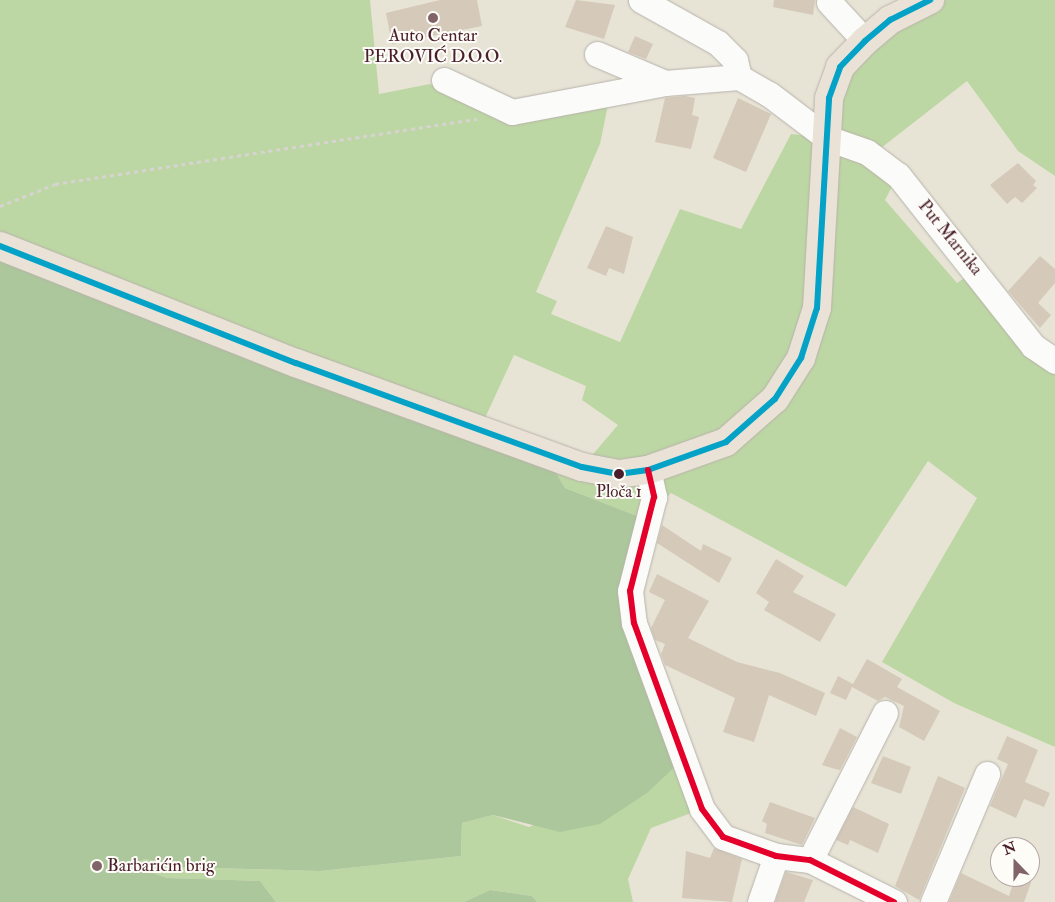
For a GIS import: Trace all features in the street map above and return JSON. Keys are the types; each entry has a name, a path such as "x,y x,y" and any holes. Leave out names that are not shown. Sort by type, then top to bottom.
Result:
{"main road":[{"path":"0,246 296,363 559,459 619,474 648,470 726,442 775,399 801,358 817,308 829,98 840,67 865,41 890,20 930,0"}],"street":[{"path":"444,80 512,112 665,83 739,77 735,60 718,43 641,0"},
{"path":"829,2 865,41"},
{"path":"597,54 665,83"},
{"name":"Put Marnika","path":"739,77 769,94 827,138 867,152 898,176 1033,346 1055,361"},
{"path":"648,470 654,497 630,591 634,623 702,809 723,837 776,856 810,860 894,902"},
{"path":"810,860 885,713"},
{"path":"933,902 987,774"},
{"path":"760,902 776,856"}],"path":[{"path":"0,206 55,184 420,130 512,112"}],"green space":[{"path":"0,0 370,0 379,94 430,84 517,123 608,105 600,144 536,292 557,301 551,314 620,342 680,209 741,229 791,134 827,138 840,67 930,0 1055,0 1055,176 1018,151 967,81 872,155 898,175 885,200 957,283 976,270 1055,361 1055,747 954,703 882,662 977,498 928,461 846,587 671,493 645,519 565,488 545,454 582,467 618,425 582,400 586,386 514,355 479,431 0,246"},
{"path":"0,246 545,454 565,488 645,519 630,591 682,760 647,793 600,824 560,832 493,815 462,823 461,856 320,871 182,867 145,859 131,865 167,878 260,881 276,902 0,902"},
{"path":"682,760 702,809 651,828 628,879 633,902 537,902 532,896 490,890 464,902 276,902 260,881 167,878 130,865 145,859 182,867 320,871 461,856 462,823 493,815 529,827"},
{"path":"490,890 532,896 537,902 464,902"}],"building":[{"path":"440,0 477,0 482,26 392,44 386,13"},
{"path":"576,0 615,5 604,39 565,27"},
{"path":"774,0 815,0 813,15 773,7"},
{"path":"635,36 653,44 646,59 628,52"},
{"path":"685,96 695,98 692,115 699,117 691,149 655,142 665,98"},
{"path":"738,98 771,114 746,172 713,158"},
{"path":"1018,163 1036,181 1033,185 1037,188 1022,203 1015,197 1007,204 990,185"},
{"path":"606,226 633,237 624,274 609,268 606,276 587,268"},
{"path":"1040,256 1055,269 1055,283 1038,303 1051,315 1040,328 1008,291"},
{"path":"662,525 701,551 703,544 732,558 719,583 657,543"},
{"path":"776,559 804,576 793,592 836,614 820,642 764,610 769,602 756,593"},
{"path":"657,574 709,601 688,638 737,662 780,673 825,693 816,716 769,695 754,742 723,732 735,698 665,665 661,654 665,644 655,640 651,628 665,600 649,592"},
{"path":"867,659 902,679 897,687 940,711 924,741 899,727 904,706 885,697 878,701 852,687 846,700 830,693 838,676 853,684"},
{"path":"840,728 857,737 840,770 822,765"},
{"path":"1007,736 1038,750 1025,782 1050,793 1044,807 1024,799 1016,818 990,806 1008,764 997,759"},
{"path":"883,756 911,767 901,794 871,783"},
{"path":"938,776 965,788 919,900 895,886"},
{"path":"770,802 815,818 802,845 765,833 767,824 762,821"},
{"path":"853,807 889,824 878,853 850,840 848,845 836,840"},
{"path":"714,848 742,859 732,902 682,898 686,851 710,858"},
{"path":"786,872 813,880 804,902 775,902"},
{"path":"961,873 1009,896 1012,887 1030,887 1024,902 949,902"}],"transit line":[{"path":"0,246 296,363 582,467 619,474 648,470 726,442 775,399 801,358 817,308 829,98 840,67 865,41 890,20 930,0"},
{"path":"648,470 654,497 630,591 634,623 702,809 723,837 776,856 810,860 894,902"}],"place":[{"name":"Auto Centar PEROVIĆ D.O.O.","path":"433,18"},
{"name":"Ploča 1","path":"619,474"},
{"name":"Barbarićin brig","path":"97,866"}]}
